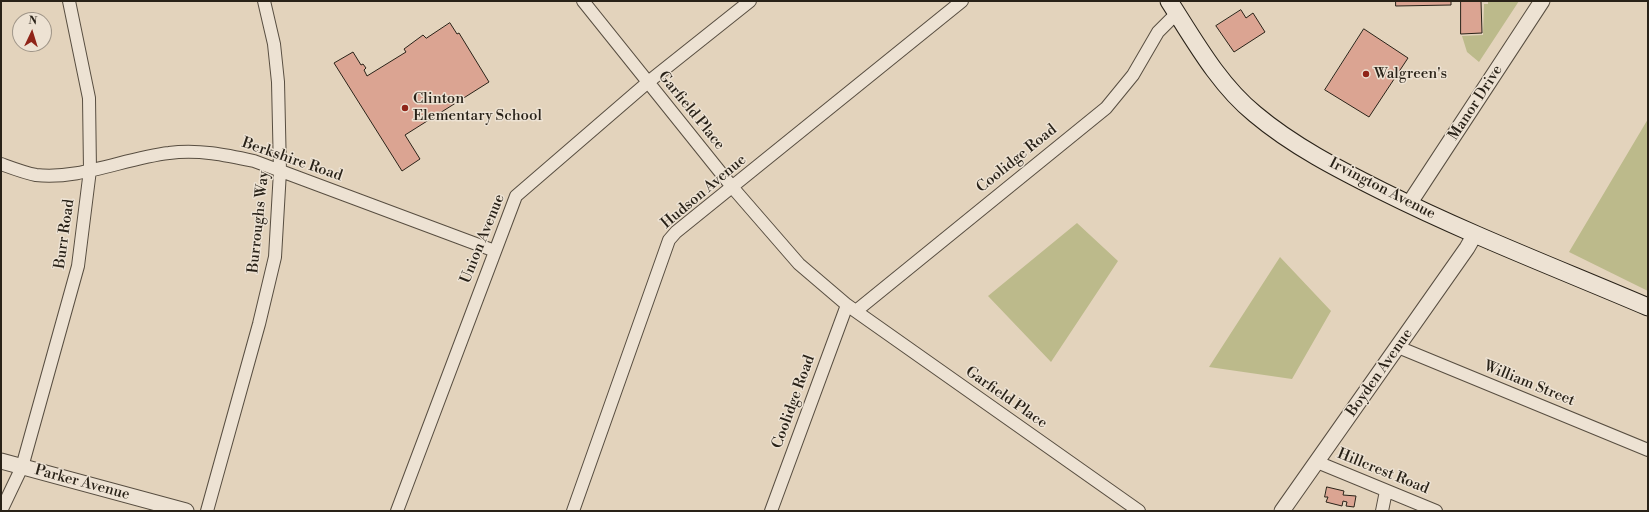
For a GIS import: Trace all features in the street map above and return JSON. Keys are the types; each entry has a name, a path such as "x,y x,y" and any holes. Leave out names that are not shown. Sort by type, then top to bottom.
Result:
{"main road":[{"name":"Irvington Avenue","path":"1173,7 1228,87 1254,114 1323,160 1409,204 1475,234 1648,307"}],"street":[{"name":"Burr Road","path":"1,511 22,467 78,266 90,170 89,98 69,1"},
{"name":"Burroughs Way","path":"207,511 259,324 275,257 280,171 278,82 274,44 264,1"},
{"name":"Garfield Place","path":"583,1 733,188 799,264 851,308 1138,511"},
{"name":"Union Avenue","path":"397,511 516,196 648,83 750,1"},
{"name":"Hudson Avenue","path":"573,511 669,240 676,232 733,188 962,1"},
{"name":"Manor Drive","path":"1409,204 1542,1"},
{"name":"Coolidge Road","path":"770,511 851,308 1106,108 1133,75 1173,7"},
{"name":"Berkshire Road","path":"1,164 35,175 55,176 168,153 211,153 254,161 495,251"},
{"name":"Boyden Avenue","path":"1282,511 1467,248 1475,234"},
{"name":"William Street","path":"1398,347 1648,450"},
{"name":"Parker Avenue","path":"1,461 186,511"},
{"name":"Hillcrest Road","path":"1317,462 1436,511"},
{"path":"1382,511 1386,491"}],"shaded area":[{"path":"1488,1 1519,1 1479,62 1467,52 1462,36 1483,35 1484,4 1488,4"},
{"path":"1648,119 1648,291 1569,252"},
{"path":"1077,223 1118,261 1051,362 988,296"},
{"path":"1280,257 1331,311 1292,379 1209,367"}],"building":[{"path":"1396,1 1451,1 1451,5 1396,6"},
{"path":"1461,1 1481,1 1482,33 1461,34"},
{"path":"1241,10 1246,18 1253,13 1265,32 1234,52 1216,26"},
{"name":"Clinton Elementary School","path":"450,23 457,34 459,33 489,82 405,135 420,159 402,171 334,63 353,52 361,65 363,64 366,68 364,70 367,76 406,52 404,49 423,35 426,38"},
{"name":"Walgreen's","path":"1364,29 1408,58 1369,117 1325,90"},
{"path":"1327,487 1344,491 1343,495 1356,496 1354,507 1346,506 1347,502 1343,501 1342,506 1326,502 1328,497 1325,497"}],"place":[{"name":"Walgreen's","path":"1366,74"},
{"name":"Clinton Elementary School","path":"405,108"}]}
